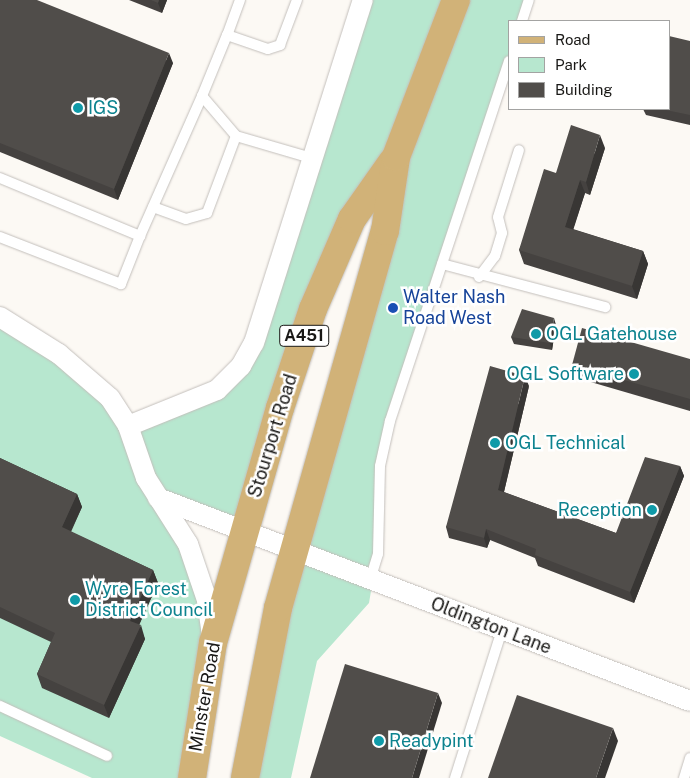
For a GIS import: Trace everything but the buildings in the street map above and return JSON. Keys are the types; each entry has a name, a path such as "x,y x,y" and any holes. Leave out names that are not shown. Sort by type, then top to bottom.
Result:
{"main road":[{"name":"Stourport Road","path":"294,547 385,231 396,157 456,0"},
{"name":"Stourport Road","path":"246,529 313,308 352,219 396,157"},
{"name":"Minster Road","path":"192,778 213,643 246,529"},
{"name":"A451","path":"245,778 294,547"}],"street":[{"path":"128,426 217,390 241,366 263,318 311,158 363,0"},
{"path":"0,317 94,381 128,426 158,498 194,560 208,600 213,643"},
{"path":"158,498 246,529"},
{"name":"Oldington Lane","path":"246,529 294,547 370,580 690,701"}],"lane":[{"path":"0,237 104,281 121,284 140,236 202,96 240,0"},
{"path":"227,35 268,49 280,45 297,0"},
{"path":"522,20 529,0"},
{"path":"370,580 378,554 380,466 390,421 508,64"},
{"path":"202,96 236,136 311,158"},
{"path":"153,207 186,219 207,213 236,136"},
{"path":"479,277 495,256 502,232 498,217 519,150"},
{"path":"0,178 140,236"},
{"path":"442,264 479,277 511,279 605,307"},
{"path":"455,778 502,630"},
{"path":"0,706 107,756"},
{"path":"684,778 690,758"}],"green space":[{"path":"363,0 529,0 522,20 508,20 508,64 380,466 380,537 369,603 317,661 291,778 245,778 395,158 352,219 246,529 159,499 207,600 192,778 92,778 0,736 0,317 59,354 128,426 241,366"}],"place":[{"name":"IGS","path":"78,108"},
{"name":"Walter Nash Road West","path":"393,308"},
{"name":"OGL Gatehouse","path":"536,334"},
{"name":"OGL Software","path":"634,374"},
{"name":"OGL Technical","path":"495,443"},
{"name":"Reception","path":"652,510"},
{"name":"Wyre Forest District Council","path":"75,600"},
{"name":"Readypint","path":"379,741"}]}
